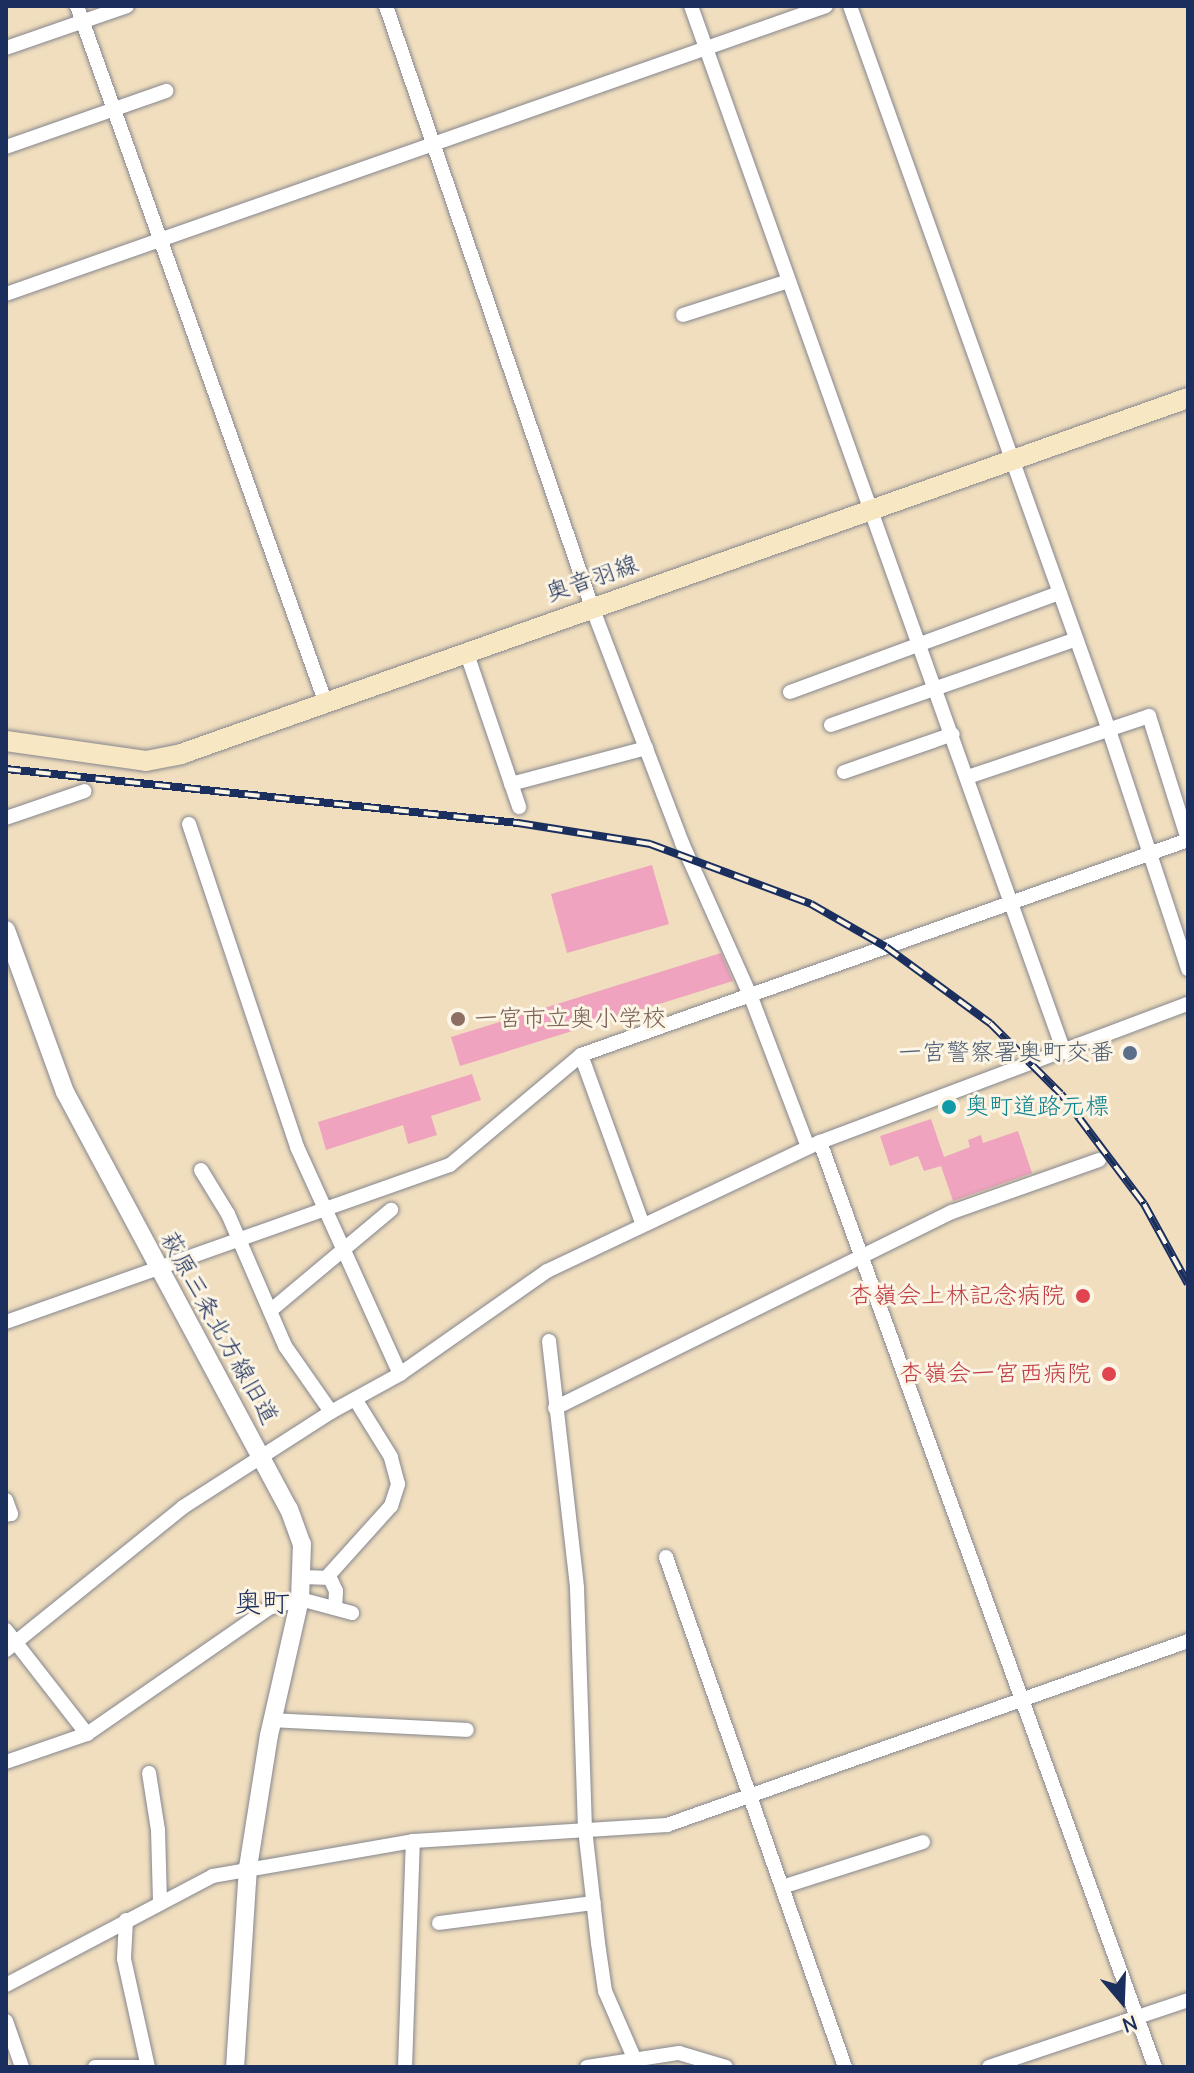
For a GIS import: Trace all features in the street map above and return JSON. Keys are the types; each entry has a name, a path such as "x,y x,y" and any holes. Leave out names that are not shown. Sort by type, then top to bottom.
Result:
{"main road":[{"name":"奥音羽線","path":"6,741 146,761 181,754 1188,398"}],"street":[{"path":"77,6 325,701"},
{"path":"6,48 127,6"},
{"path":"386,6 592,607 682,843 863,1256 1155,2067"},
{"path":"691,6 1064,1052"},
{"path":"6,294 435,146 826,6"},
{"path":"850,6 1109,730 1188,969"},
{"path":"6,147 166,91"},
{"path":"683,315 788,281"},
{"path":"790,692 1059,593"},
{"path":"831,725 1076,639"},
{"path":"466,651 519,807"},
{"path":"6,1322 450,1165 581,1055 1188,840 1149,716 968,777"},
{"path":"844,772 953,734"},
{"path":"511,784 646,748"},
{"path":"6,818 85,791"},
{"path":"189,824 297,1147 400,1374"},
{"name":"萩原三条北方線旧道","path":"6,930 65,1092 261,1456 183,1507 11,1648"},
{"path":"235,2067 248,1867 272,1720 303,1577 302,1544 289,1509 261,1456 400,1374 547,1271 642,1223 814,1145 1188,1004"},
{"path":"581,1055 642,1223"},
{"path":"555,1408 952,1212 1099,1160"},
{"path":"201,1170 237,1239 285,1346 331,1412"},
{"path":"270,1311 391,1210"},
{"path":"549,1341 577,1588 585,1829 605,1991 637,2065"},
{"path":"303,1577 327,1577 391,1506 398,1484 391,1457 355,1399"},
{"path":"6,1500 11,1514 6,1515"},
{"path":"666,1557 845,2067"},
{"path":"327,1577 336,1591 335,1608"},
{"path":"6,1762 87,1734 269,1608 300,1599 352,1613"},
{"path":"6,1630 11,1648 87,1734"},
{"path":"6,1985 160,1900 248,1867 413,1841 667,1825 1188,1641"},
{"path":"272,1720 467,1730"},
{"path":"149,1773 160,1900"},
{"path":"405,2067 413,1841"},
{"path":"782,1887 923,1842"},
{"path":"439,1923 594,1903"},
{"path":"95,2067 146,2067 124,1959 126,1920"},
{"path":"989,2067 1188,2000"},
{"path":"6,2021 22,2067"},
{"path":"587,2067 637,2065 679,2053 726,2067"}],"building":[{"path":"652,865 669,924 567,953 551,894"},
{"path":"721,953 733,981 460,1066 451,1037"},
{"path":"472,1074 481,1100 431,1116 437,1135 408,1144 403,1125 326,1150 318,1122"},
{"path":"931,1119 944,1157 970,1147 968,1140 981,1135 983,1143 1018,1131 1032,1173 953,1201 941,1166 924,1171 918,1156 890,1166 880,1136"}],"railway":[{"path":"6,769 518,823 650,844 811,904 886,947 990,1023 1061,1094 1144,1204 1188,1284"}],"place":[{"name":"一宮市立奥小学校","path":"458,1019"},
{"name":"一宮警察署奥町交番","path":"1130,1053"},
{"name":"奥町道路元標","path":"949,1107"},
{"name":"杏嶺会上林記念病院","path":"1083,1296"},
{"name":"杏嶺会一宮西病院","path":"1109,1374"}],"district":[{"name":"奥町","path":"262,1603"}]}
